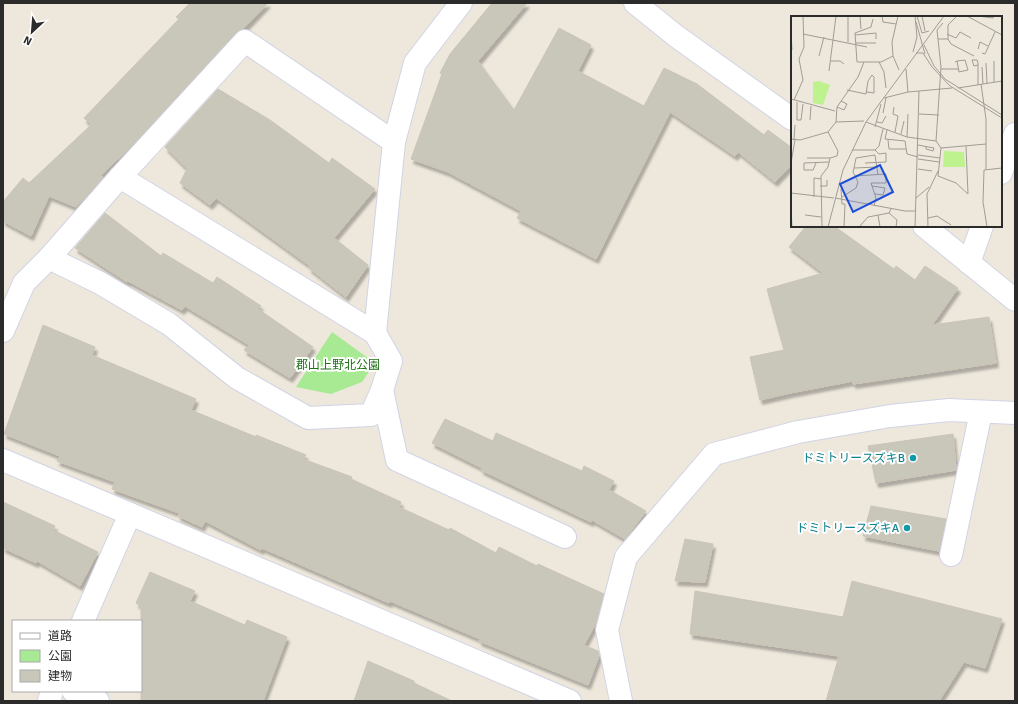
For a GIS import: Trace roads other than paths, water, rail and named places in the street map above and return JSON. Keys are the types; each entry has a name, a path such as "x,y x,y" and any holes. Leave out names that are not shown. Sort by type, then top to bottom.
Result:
{"street":[{"path":"375,333 394,142 415,63 461,3"},
{"path":"635,3 676,36 791,118"},
{"path":"3,331 24,283 49,258 120,177 245,41 394,142"},
{"path":"1002,170 1015,134"},
{"path":"49,258 100,283 169,324 237,378 308,418 370,415 382,390 391,361 375,333 120,177"},
{"path":"925,227 1015,300"},
{"path":"969,263 982,227"},
{"path":"382,390 397,460 565,537"},
{"path":"621,701 607,630 626,557 714,454 798,432 890,416 949,410 1015,413"},
{"path":"951,554 981,412"},
{"path":"3,460 570,701"},
{"path":"83,620 130,514"},
{"path":"76,692 98,701"}],"place":[{"name":"ドミトリースズキB","path":"913,458"},
{"name":"ドミトリースズキA","path":"907,528"}],"park label":[{"name":"郡山上野北公園","path":"338,365"}]}
